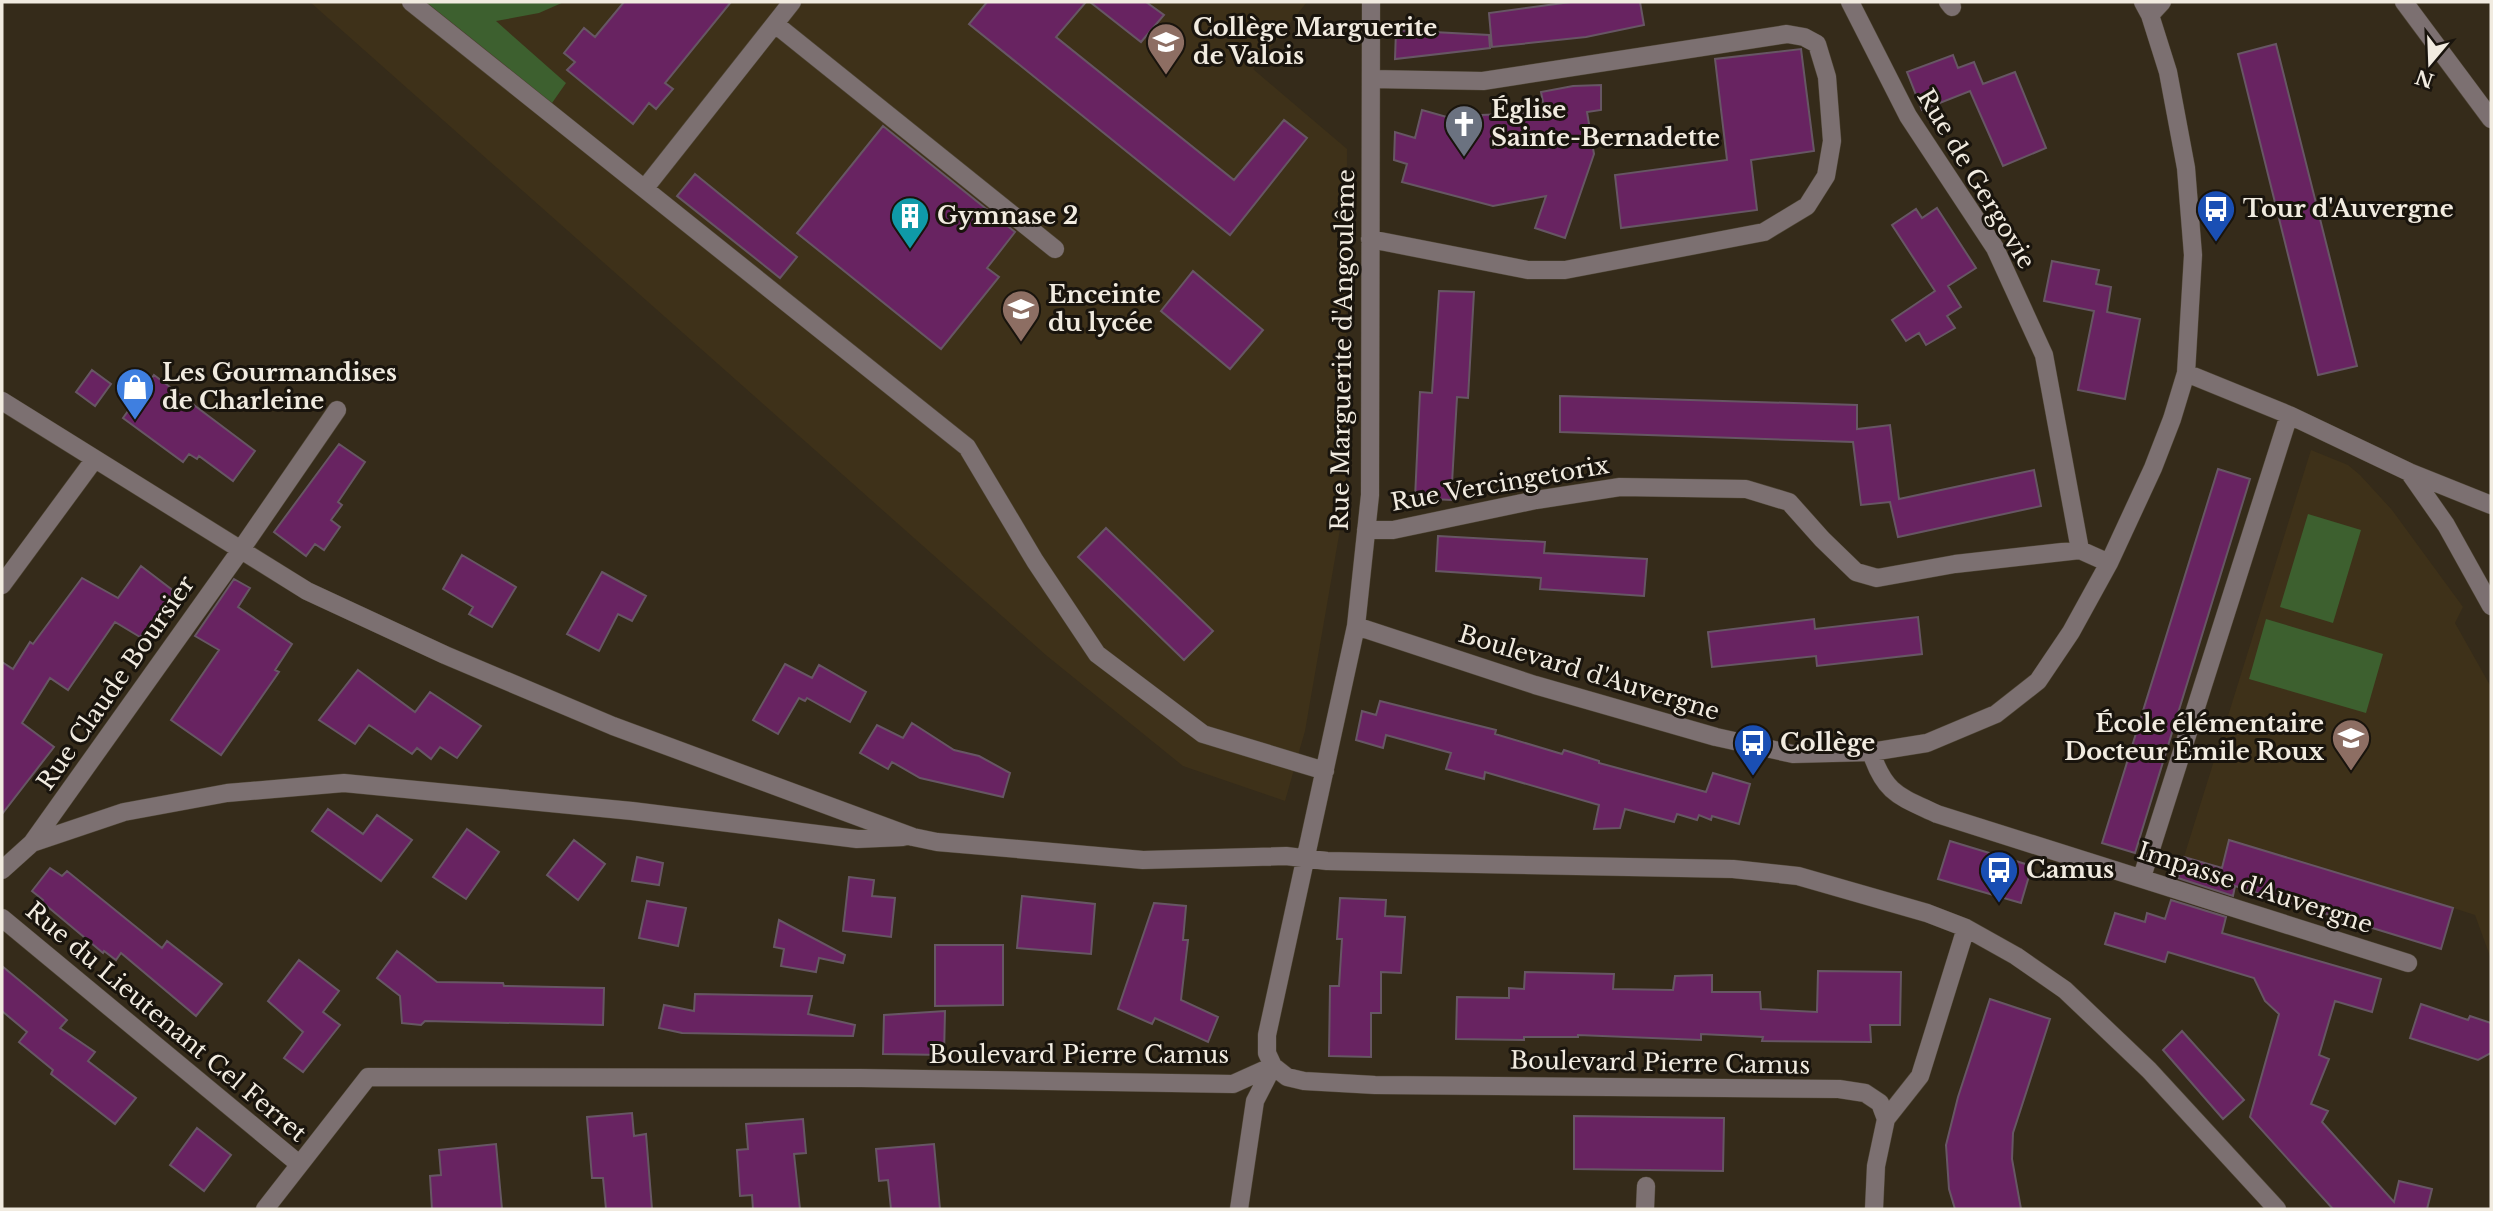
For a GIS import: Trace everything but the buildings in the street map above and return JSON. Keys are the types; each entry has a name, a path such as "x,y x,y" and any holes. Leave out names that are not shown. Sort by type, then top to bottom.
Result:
{"street":[{"path":"411,2 967,447 1035,561 1097,654 1203,734 1325,771"},
{"path":"645,188 792,2"},
{"name":"Rue Marguerite d'Angoulême","path":"1273,1066 1267,1053 1267,1035 1356,626 1370,495 1371,2"},
{"name":"Rue de Gergovie","path":"1850,2 1908,116 1995,248 2044,355 2080,550"},
{"path":"2404,2 2491,119"},
{"name":"Boulevard d'Auvergne","path":"1356,626 1535,685 1716,737 1793,754 1871,752 1927,743 1996,714 2038,681 2071,632 2109,563 2153,468 2186,373 2193,255 2186,168 2168,72 2152,6"},
{"path":"775,24 1055,249"},
{"path":"1370,239 1528,270 1565,270 1764,232 1807,206 1826,176 1832,141 1827,77 1817,44 1804,37 1787,34 1483,82 1371,79"},
{"path":"2186,373 2289,415 2409,472 2491,505"},
{"path":"2,401 307,591 612,726 913,836 937,842 1143,860 1286,856 1306,860 1733,869 1798,876 1927,913 1966,928 2016,956 2065,990 2149,1070 2277,1209"},
{"name":"Rue Claude Boursier","path":"32,844 337,410"},
{"path":"2142,877 2289,415"},
{"path":"2,585 94,460"},
{"path":"2409,472 2446,525 2491,606"},
{"name":"Rue Vercingetorix","path":"1366,530 1393,530 1536,500 1620,487 1746,489 1789,502 1856,572 1877,578 1955,564 2080,550"},
{"path":"2080,550 2109,563"},
{"name":"Impasse d'Auvergne","path":"1871,752 1877,772 1893,793 1930,811 2408,963"},
{"path":"2,870 32,844 124,813 227,793 344,783 632,811 857,839 913,836"},
{"name":"Rue du Lieutenant Cel Ferret","path":"2,918 299,1164"},
{"path":"1874,1209 1877,1166 1886,1119 1920,1076 1966,928"},
{"path":"1239,1209 1255,1101 1273,1066"},
{"name":"Boulevard Pierre Camus","path":"265,1209 369,1077 861,1078 1233,1084 1273,1066 1287,1077 1304,1081 1375,1085 1839,1089 1865,1093 1881,1103 1886,1119"},
{"path":"1646,1186 1646,1209"}],"shaded area":[{"name":"Enceinte du lycée","path":"310,2 1307,2 1253,69 1347,149 1346,495 1305,731 1285,801 1183,766 1047,656"},
{"name":"École élémentaire Docteur Émile Roux","path":"2311,450 2348,465 2360,475 2392,510 2463,607 2455,623 2491,687 2491,959 2475,915 2453,908 2441,949 2236,887 2233,893 2178,876"}],"green space":[{"path":"426,2 564,2 539,13 496,21 566,83 552,103"},
{"path":"2308,514 2361,530 2333,623 2280,607"},
{"path":"2266,619 2383,654 2366,713 2249,679"}],"place":[{"name":"Collège Marguerite de Valois","path":"1166,76"},
{"name":"Église Sainte-Bernadette","path":"1464,158"},
{"name":"Tour d'Auvergne","path":"2216,243"},
{"name":"Gymnase 2","path":"910,250"},
{"name":"Enceinte du lycée","path":"1021,343"},
{"name":"Les Gourmandises de Charleine","path":"135,421"},
{"name":"École élémentaire Docteur Émile Roux","path":"2351,772"},
{"name":"Collège","path":"1753,777"},
{"name":"Camus","path":"1999,904"}]}
